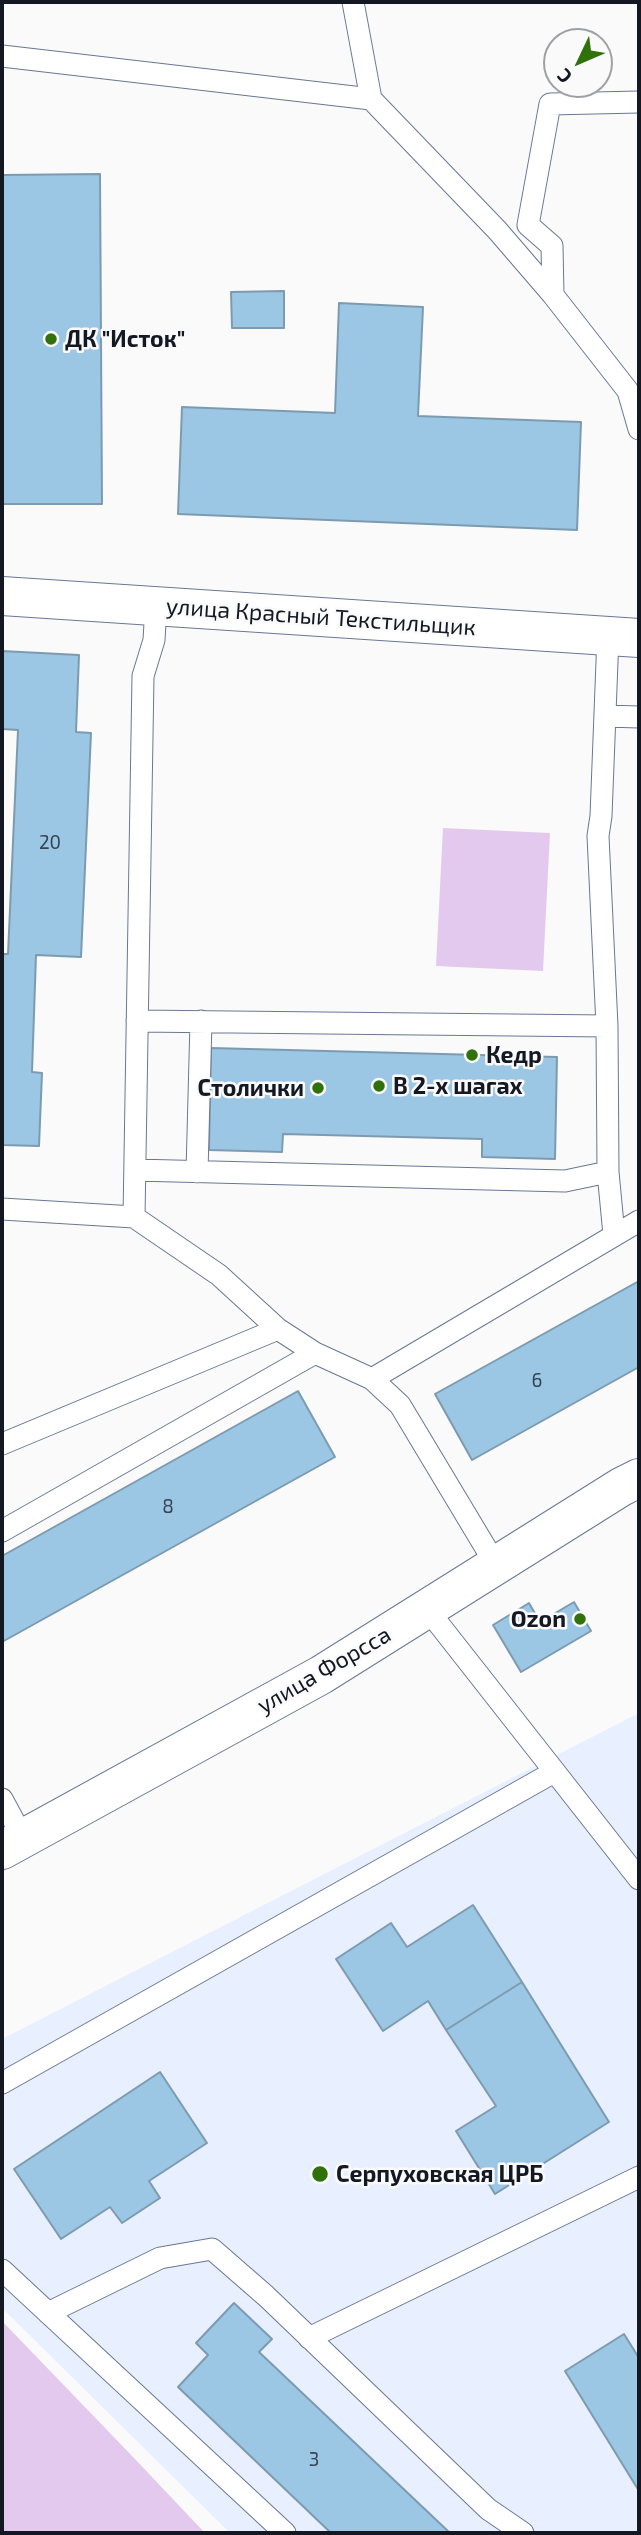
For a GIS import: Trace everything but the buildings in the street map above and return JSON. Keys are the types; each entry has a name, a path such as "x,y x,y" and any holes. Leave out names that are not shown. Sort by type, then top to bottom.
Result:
{"street":[{"name":"улица Красный Текстильщик","path":"2,596 624,637"},
{"name":"улица Форсса","path":"12,1844 321,1675 639,1478"}],"lane":[{"path":"353,2 371,99 497,230 553,295 628,391 639,429"},
{"path":"2,56 371,99"},
{"path":"553,295 552,246 528,225 550,104 639,103"},
{"path":"134,1217 143,676 154,640 156,606"},
{"path":"614,1236 608,1172 607,1026 598,836 605,716 624,637"},
{"path":"605,716 639,717"},
{"path":"137,1021 607,1026"},
{"path":"197,1172 201,1021"},
{"path":"135,1170 565,1181 608,1172"},
{"path":"2,1209 134,1217 219,1275 278,1329 315,1353 373,1378 400,1405 496,1565"},
{"path":"373,1378 639,1221"},
{"path":"2,1444 278,1329"},
{"path":"2,1531 315,1353"},
{"path":"427,1609 639,1879"},
{"path":"2,2083 554,1772"},
{"path":"2,1800 12,1844"},
{"path":"309,2338 639,2177"},
{"path":"48,2313 160,2258 212,2249 266,2296 488,2509 523,2533"},
{"path":"2,2270 285,2533"}],"shaded area":[{"path":"443,828 550,833 543,971 436,966"},
{"name":"Серпуховская ЦРБ","path":"639,1713 639,2533 230,2533 2,2308 2,2039"},
{"path":"2,2321 134,2458 205,2533 2,2533"}],"place":[{"name":"ДК \"Исток\"","path":"51,339"},
{"name":"Кедр","path":"472,1055"},
{"name":"В 2-х шагах","path":"379,1086"},
{"name":"Столички","path":"318,1088"},
{"name":"Ozon","path":"580,1619"},
{"name":"Серпуховская ЦРБ","path":"320,2174"}]}
